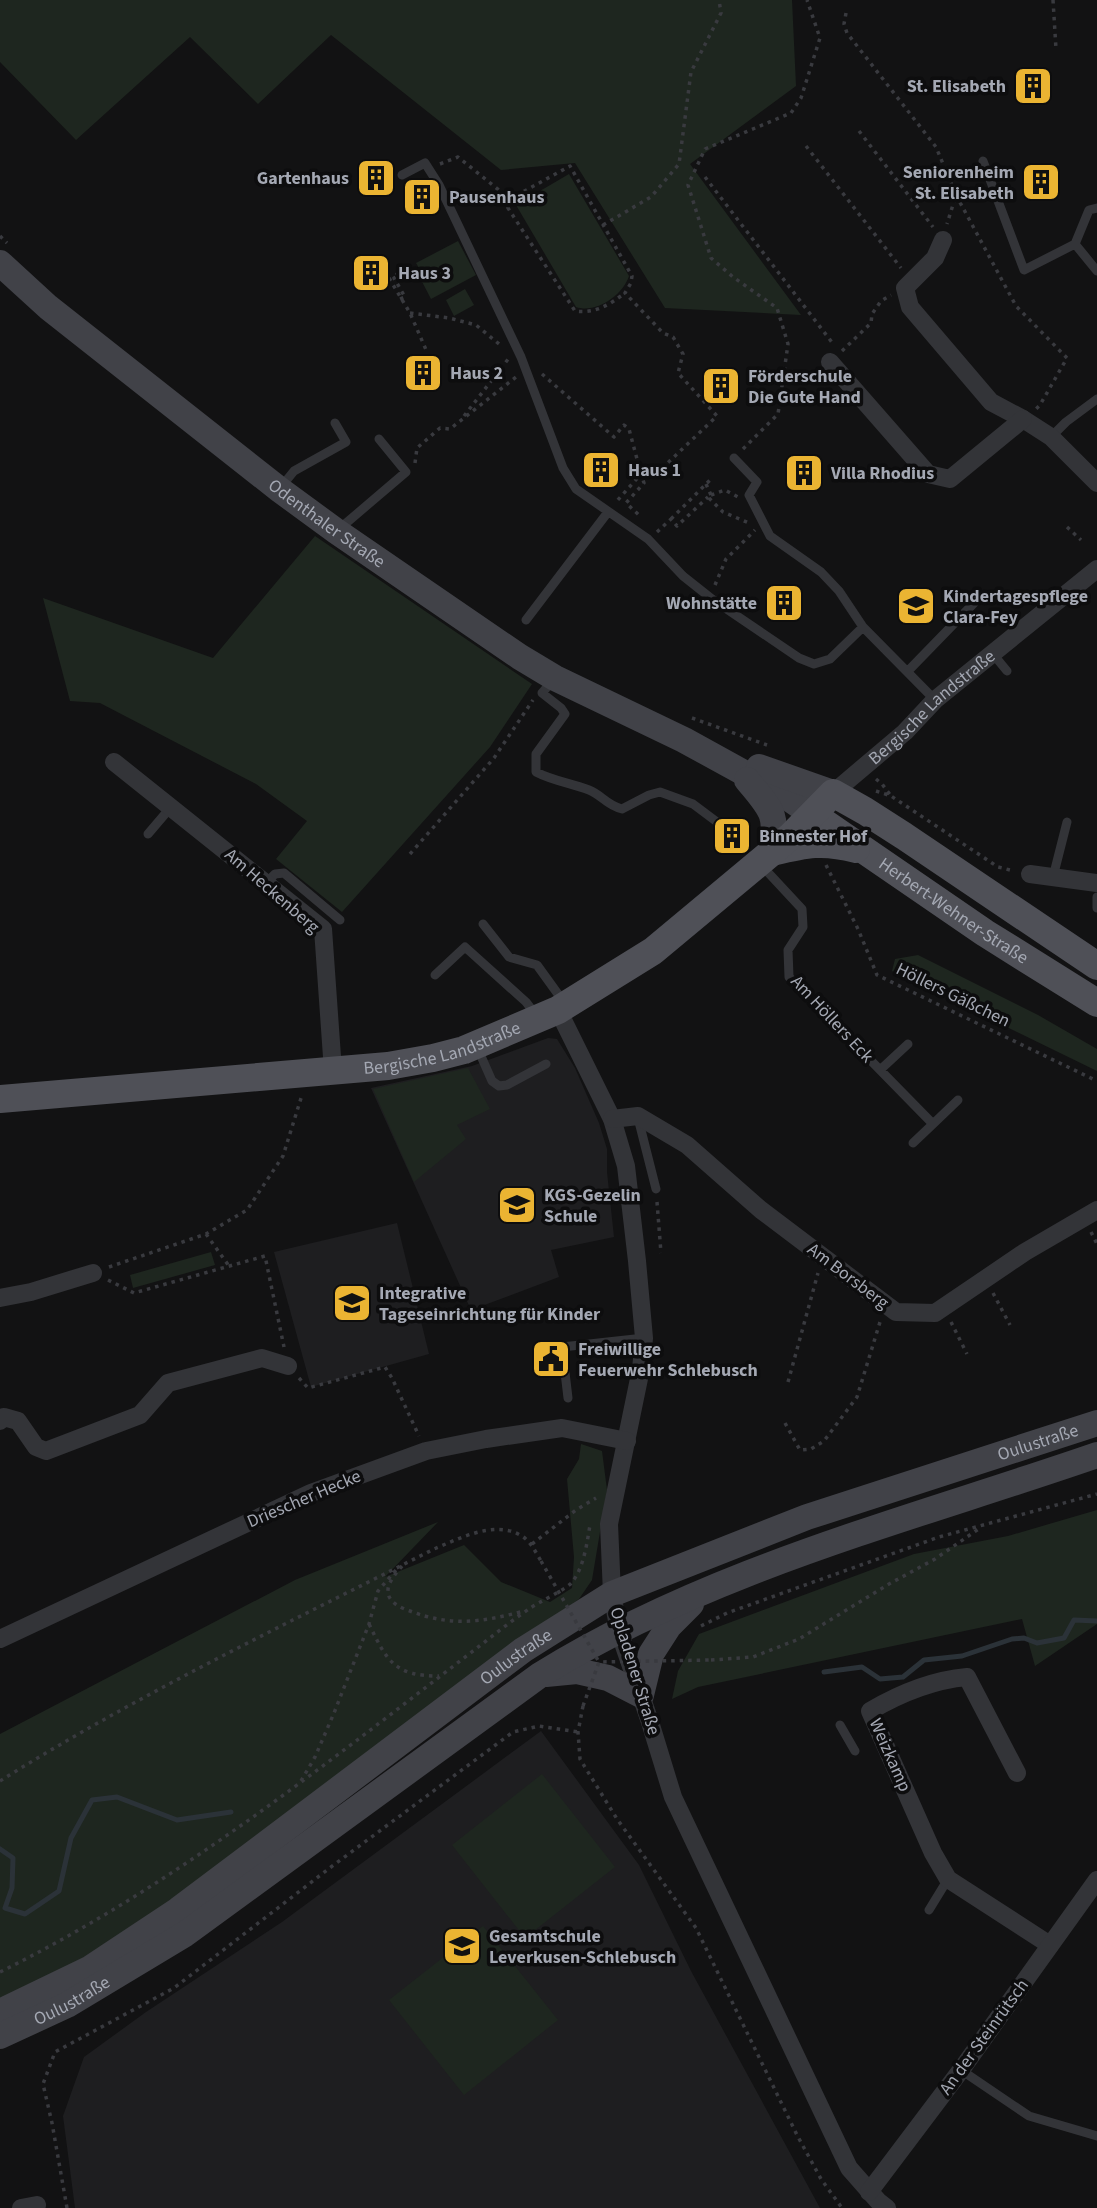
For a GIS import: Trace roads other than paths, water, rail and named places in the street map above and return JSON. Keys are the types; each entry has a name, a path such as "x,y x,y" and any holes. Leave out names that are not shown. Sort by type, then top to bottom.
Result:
{"main road":[{"name":"Odenthaler Straße","path":"5,254 57,314 280,490 336,531 553,677 683,727 833,793"},
{"name":"Odenthaler Straße","path":"683,727 742,773 784,795 813,815"},
{"path":"742,773 773,814 775,835 764,858"},
{"name":"Bergische Landstraße","path":"0,1099 388,1066 433,1058 477,1045 554,1012 653,951 813,815 833,793"},
{"name":"Herbert-Wehner-Straße","path":"833,793 885,824 1097,966"},
{"name":"Herbert-Wehner-Straße","path":"813,815 985,933 1097,1003"},
{"path":"764,858 803,844 834,843 866,852"},
{"name":"Oulustraße","path":"0,2012 89,1969 178,1910 523,1650 612,1594 807,1517 1097,1423"},
{"name":"Oulustraße","path":"0,2036 67,2006 185,1934 540,1675 579,1651 702,1593 850,1535 1097,1455"},
{"path":"540,1675 577,1671 608,1678 641,1695 652,1654 669,1626 702,1593"}],"street":[{"path":"943,240 935,258 908,284 911,307 992,402 1051,436 1097,483"},
{"path":"830,362 928,474 950,479 1023,419"},
{"name":"Bergische Landstraße","path":"833,793 905,732 935,700 1097,569"},
{"name":"Am Heckenberg","path":"114,762 323,929 320,1072"},
{"path":"1030,874 1097,883"},
{"name":"Opladener Straße","path":"554,1012 612,1119 624,1158 630,1194 644,1338 641,1369 609,1524 612,1594 619,1630 673,1797 849,2168 876,2202"},
{"path":"612,1119 638,1116"},
{"name":"Am Borsberg","path":"638,1116 687,1145 761,1210 896,1312 934,1313 1025,1252 1097,1210"},
{"path":"0,1298 31,1292 93,1273"},
{"path":"0,1420 4,1417 18,1421 36,1447 47,1451 140,1415 168,1383 262,1357 288,1366"},
{"name":"Driescher Hecke","path":"0,1639 311,1493 426,1451 562,1428 626,1441"},
{"name":"Weizkamp","path":"1017,1773 967,1677 950,1679 902,1695 870,1712 933,1853 948,1879 1049,1945"},
{"name":"An der Steinrütsch","path":"876,2202 961,2070 1097,1880"}],"lane":[{"path":"983,161 1024,270 1075,244 1089,210 1097,208"},
{"path":"402,175 425,163 429,169 473,253 514,351 526,369 563,468 576,489 648,538 683,576 709,596 799,657 814,664 830,659 863,627"},
{"path":"1075,244 1097,271"},
{"path":"1051,436 1097,399"},
{"path":"280,490 294,471 346,442 335,423"},
{"path":"336,531 406,472 379,439"},
{"path":"734,458 757,482 749,495 770,536 821,572 839,591 863,627 935,700"},
{"path":"526,620 608,512"},
{"path":"908,671 976,601"},
{"path":"993,654 1007,670"},
{"path":"553,677 542,693 565,714 536,754 536,772 551,780 592,791 611,806 622,809 660,792 693,804 717,822"},
{"path":"148,834 171,807"},
{"path":"1053,877 1067,822"},
{"name":"Am Höllers Eck","path":"764,858 802,909 803,928 788,950 789,977 933,1124"},
{"path":"266,883 275,874 284,873 340,920"},
{"path":"1097,897 1097,908"},
{"path":"483,924 509,957 537,964 554,1012"},
{"path":"435,975 465,947 526,1002 554,1012"},
{"name":"Am Höllers Eck","path":"880,1070 908,1044"},
{"path":"477,1045 492,1082 499,1086 507,1085 546,1064"},
{"path":"913,1143 958,1101"},
{"path":"638,1116 656,1189"},
{"path":"568,1398 562,1347 644,1338"},
{"path":"840,1725 855,1751"},
{"path":"929,1910 948,1879"},
{"path":"961,2070 1029,2116 1097,2136"}],"waterway":[{"path":"824,1672 862,1667 880,1679 903,1677 924,1660 962,1656 1012,1639 1024,1638 1037,1643 1064,1638 1074,1620 1097,1621"},
{"path":"0,1849 13,1858 12,1888 5,1908 25,1914 59,1891 71,1838 92,1800 117,1797 177,1820 231,1812"}],"place":[{"name":"St. Elisabeth","path":"1033,86"},
{"name":"Gartenhaus","path":"376,178"},
{"name":"Seniorenheim St. Elisabeth","path":"1041,182"},
{"name":"Pausenhaus","path":"422,197"},
{"name":"Haus 3","path":"371,273"},
{"name":"Haus 2","path":"423,373"},
{"name":"Förderschule Die Gute Hand","path":"721,386"},
{"name":"Haus 1","path":"601,470"},
{"name":"Villa Rhodius","path":"804,473"},
{"name":"Wohnstätte","path":"784,603"},
{"name":"Kindertagespflege Clara-Fey","path":"916,606"},
{"name":"Binnester Hof","path":"732,836"},
{"name":"KGS-Gezelin Schule","path":"517,1205"},
{"name":"Integrative Tageseinrichtung für Kinder","path":"352,1303"},
{"name":"Freiwillige Feuerwehr Schlebusch","path":"551,1359"},
{"name":"Gesamtschule Leverkusen-Schlebusch","path":"462,1946"}]}
